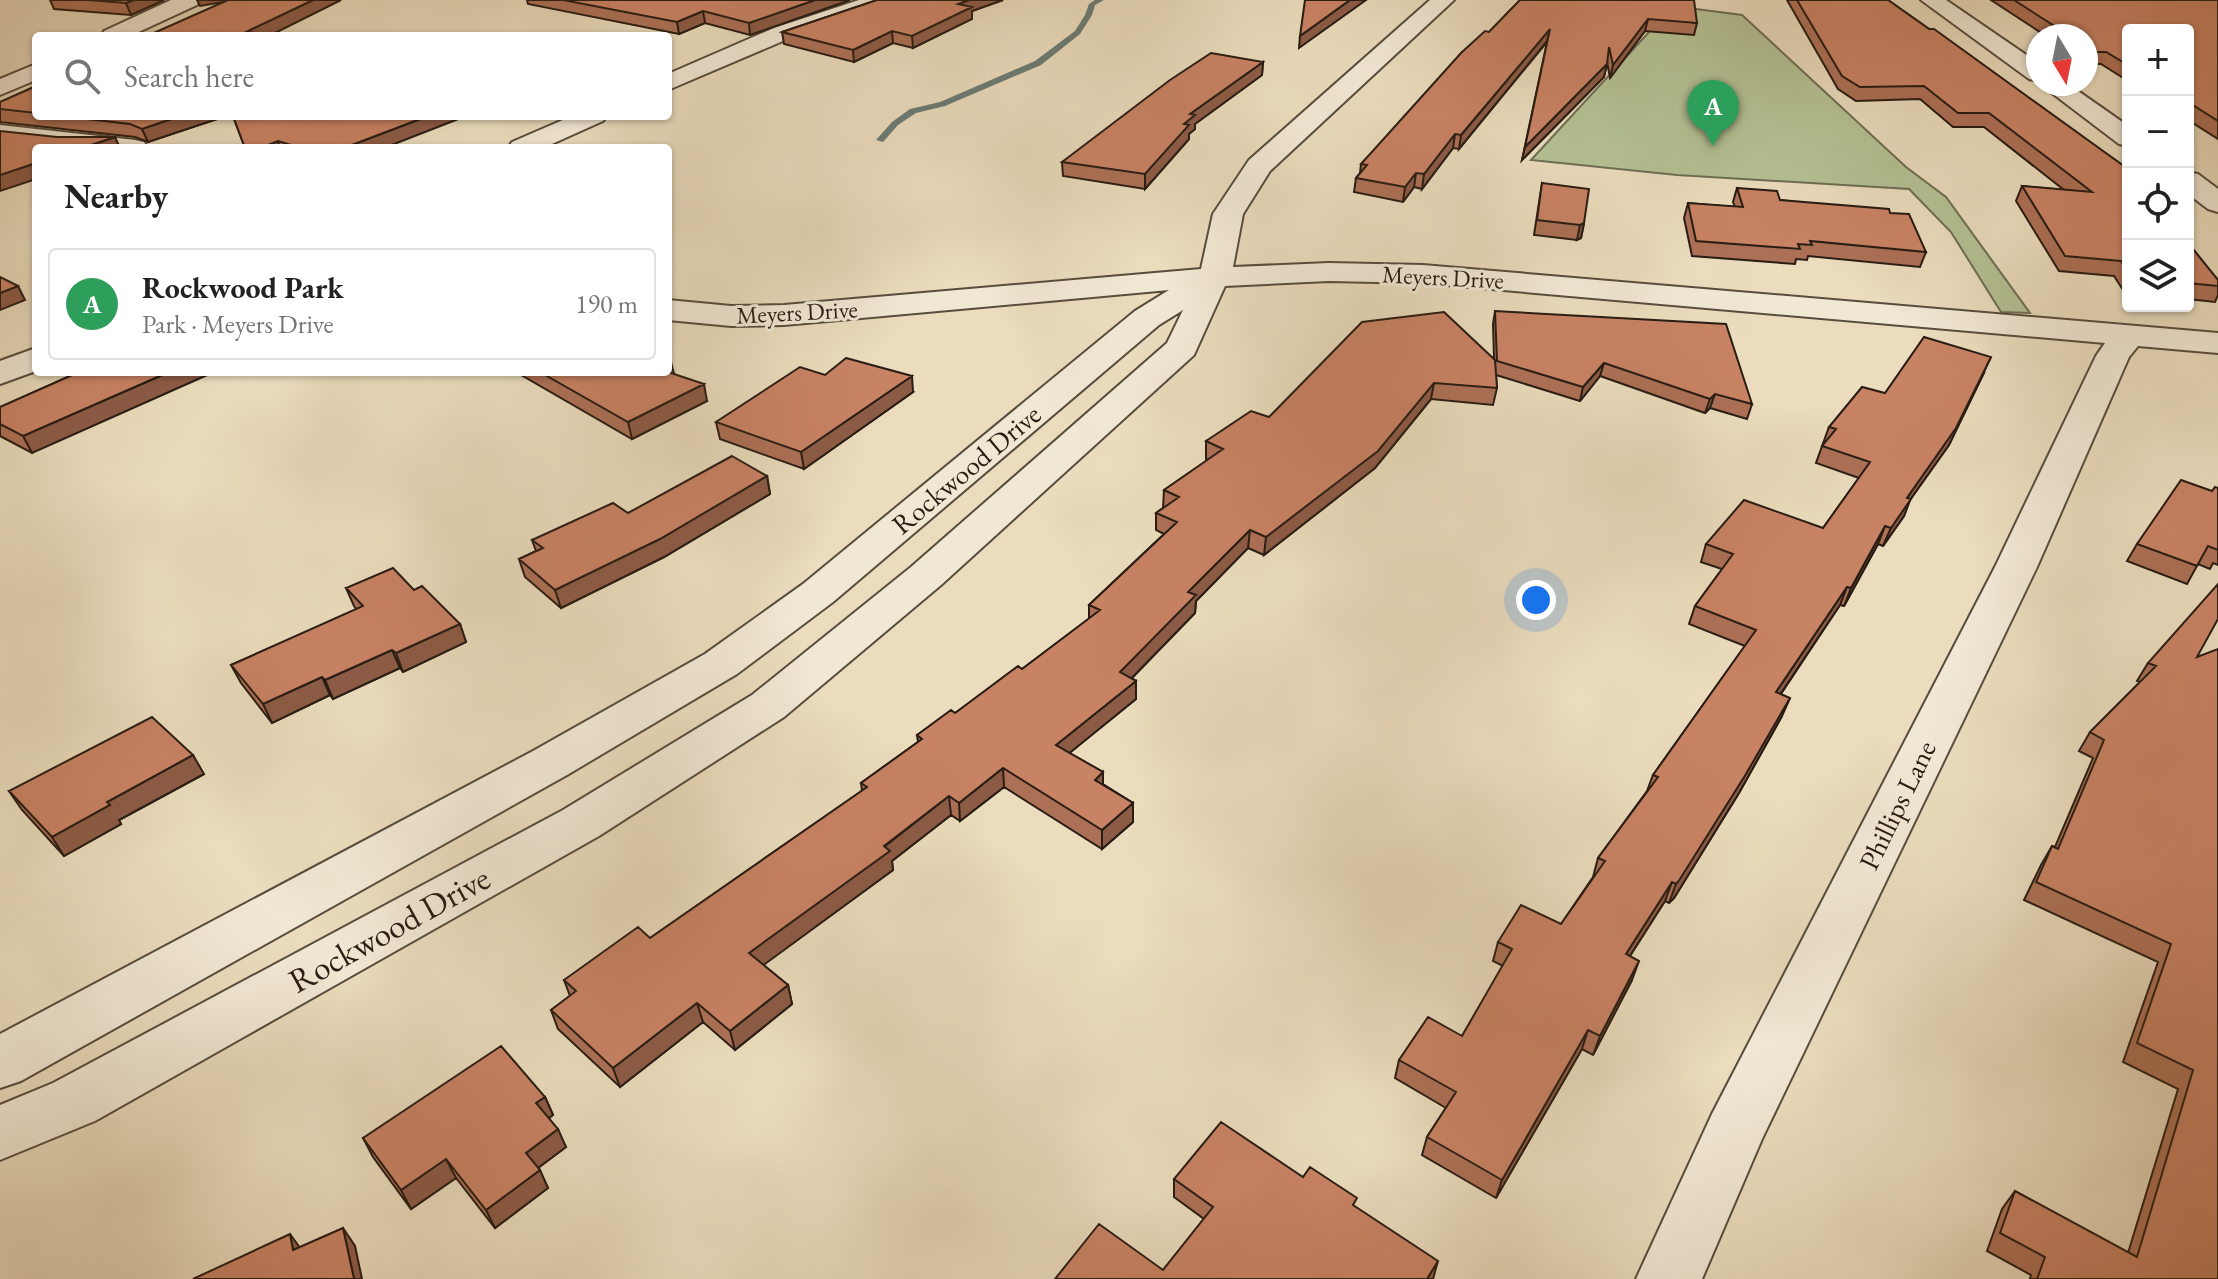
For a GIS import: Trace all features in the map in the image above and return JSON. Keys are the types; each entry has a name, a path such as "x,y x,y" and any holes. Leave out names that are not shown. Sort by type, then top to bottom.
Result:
{"street":[{"path":"121,32 189,0"},
{"path":"672,81 782,33 881,0"},
{"name":"Rockwood Drive","path":"0,1133 74,1102 567,831 768,706 926,576 1182,348 1220,261 1228,214 1259,166 1443,0"},
{"path":"1932,0 2026,66"},
{"path":"0,88 32,73"},
{"path":"2069,96 2122,134"},
{"path":"530,144 585,120"},
{"path":"0,133 99,144"},
{"path":"2194,185 2218,203"},
{"name":"Meyers Drive","path":"672,310 731,316 784,315 1214,277 1329,272 1423,274 2218,343"},
{"name":"Rockwood Drive","path":"0,1063 550,763 721,664 818,593 1147,318 1214,277"},
{"name":"Phillips Lane","path":"1669,1279 1734,1133 2016,567 2113,356 2130,334"},
{"path":"0,374 32,360"},
{"path":"721,664 768,706"}],"green space":[{"path":"1673,6 1742,15 1906,167 1946,197 2030,313 2001,312 1951,232 1909,189 1677,175 1531,160"}],"building":[{"path":"88,0 134,0 126,3"},
{"path":"228,0 313,0 246,32 156,32"},
{"path":"563,0 815,0 749,23 703,11 677,22"},
{"path":"877,0 969,0 958,4 972,7 912,36 892,31 853,50 782,32"},
{"path":"1305,0 1350,0 1300,36"},
{"path":"1520,0 1694,0 1697,23 1648,19 1613,65 1609,47 1607,64 1525,147 1550,29 1461,135 1455,134 1424,174 1416,173 1405,187 1356,178 1367,165 1361,164 1461,53 1485,31 1489,32"},
{"path":"1797,0 1888,0 1929,29 1934,29 2122,165 2122,262 2065,256 2022,186 2092,192 1989,113 1958,113 1924,86 1860,87 1842,76"},
{"path":"2014,0 2218,0 2218,121 2194,106 2194,24 2122,24 2122,61 2106,52 2098,52 2098,24 2051,24"},
{"path":"1211,53 1263,62 1190,114 1195,115 1184,124 1189,125 1145,174 1062,162 1170,80"},
{"path":"32,88 32,113 0,109 0,102"},
{"path":"96,120 168,120 142,129 130,124"},
{"path":"234,120 418,120 354,144 288,144 278,141 244,144"},
{"path":"0,131 57,137 115,137 94,144 32,144 32,164 0,175"},
{"path":"1542,183 1589,189 1584,223 1537,220"},
{"path":"1737,188 1777,191 1780,200 1889,209 1890,213 1909,214 1926,252 1810,241 1812,245 1798,244 1800,249 1696,241 1688,203 1743,207"},
{"path":"2194,250 2218,280 2218,286 2194,284"},
{"path":"0,277 18,286 0,293"},
{"path":"1495,311 1726,324 1752,404 1715,394 1710,399 1604,363 1583,387 1497,361"},
{"path":"1444,312 1495,360 1497,388 1434,383 1378,451 1266,537 1250,530 1188,592 1196,595 1120,672 1136,681 1056,745 1103,772 1095,780 1133,803 1102,830 1003,768 959,803 949,796 884,846 890,851 749,953 788,985 730,1031 697,1003 613,1068 551,1010 576,991 564,980 638,927 650,938 867,787 861,783 922,739 917,735 951,710 955,713 1018,666 1022,669 1100,610 1089,605 1177,522 1156,513 1179,497 1164,490 1223,449 1206,441 1251,411 1269,417 1362,322"},
{"path":"1924,337 1991,357 1956,428 1907,498 1911,499 1891,528 1885,526 1851,588 1847,587 1776,692 1790,698 1680,879 1676,884 1672,882 1626,954 1639,961 1600,1036 1588,1030 1502,1180 1427,1137 1456,1092 1399,1060 1428,1017 1462,1036 1512,949 1498,942 1521,905 1561,924 1605,861 1598,858 1658,777 1653,775 1756,630 1695,606 1733,554 1706,544 1744,500 1823,528 1870,462 1822,446 1836,429 1829,427 1862,387 1885,393"},
{"path":"846,358 912,376 801,452 716,422 800,367 825,375"},
{"path":"672,373 704,384 628,422 547,376 672,376"},
{"path":"70,376 160,376 23,436 0,424 0,407"},
{"path":"732,456 767,476 660,539 555,590 519,559 543,548 532,540 613,503 628,513"},
{"path":"2181,480 2212,491 2218,488 2218,550 2208,546 2197,566 2137,544"},
{"path":"393,568 414,590 422,586 460,624 396,653 392,650 325,680 322,677 263,704 231,665 363,606 346,588"},
{"path":"2218,584 2218,619 2197,657 2218,649 2218,1279 2037,1279 2045,1257 2000,1233 2015,1191 2137,1257 2193,1070 2137,1043 2171,944 2036,882 2052,846 2058,849 2104,740 2090,732 2156,666 2148,663"},
{"path":"152,717 193,755 107,802 110,805 52,837 9,791"},
{"path":"501,1046 545,1097 536,1103 558,1129 526,1153 540,1170 486,1210 446,1159 401,1190 363,1138"},
{"path":"1221,1122 1303,1177 1310,1167 1357,1198 1353,1205 1438,1261 1427,1279 1055,1279 1099,1224 1163,1270 1213,1207 1174,1179"},
{"path":"343,1228 354,1279 193,1279 290,1234 293,1250"}],"waterway":[{"path":"880,140 895,123 913,111 943,104 1038,63 1077,32 1084,25 1092,4 1101,0"}],"place":[{"name":"Rockwood Park","path":"1713,146"}]}
